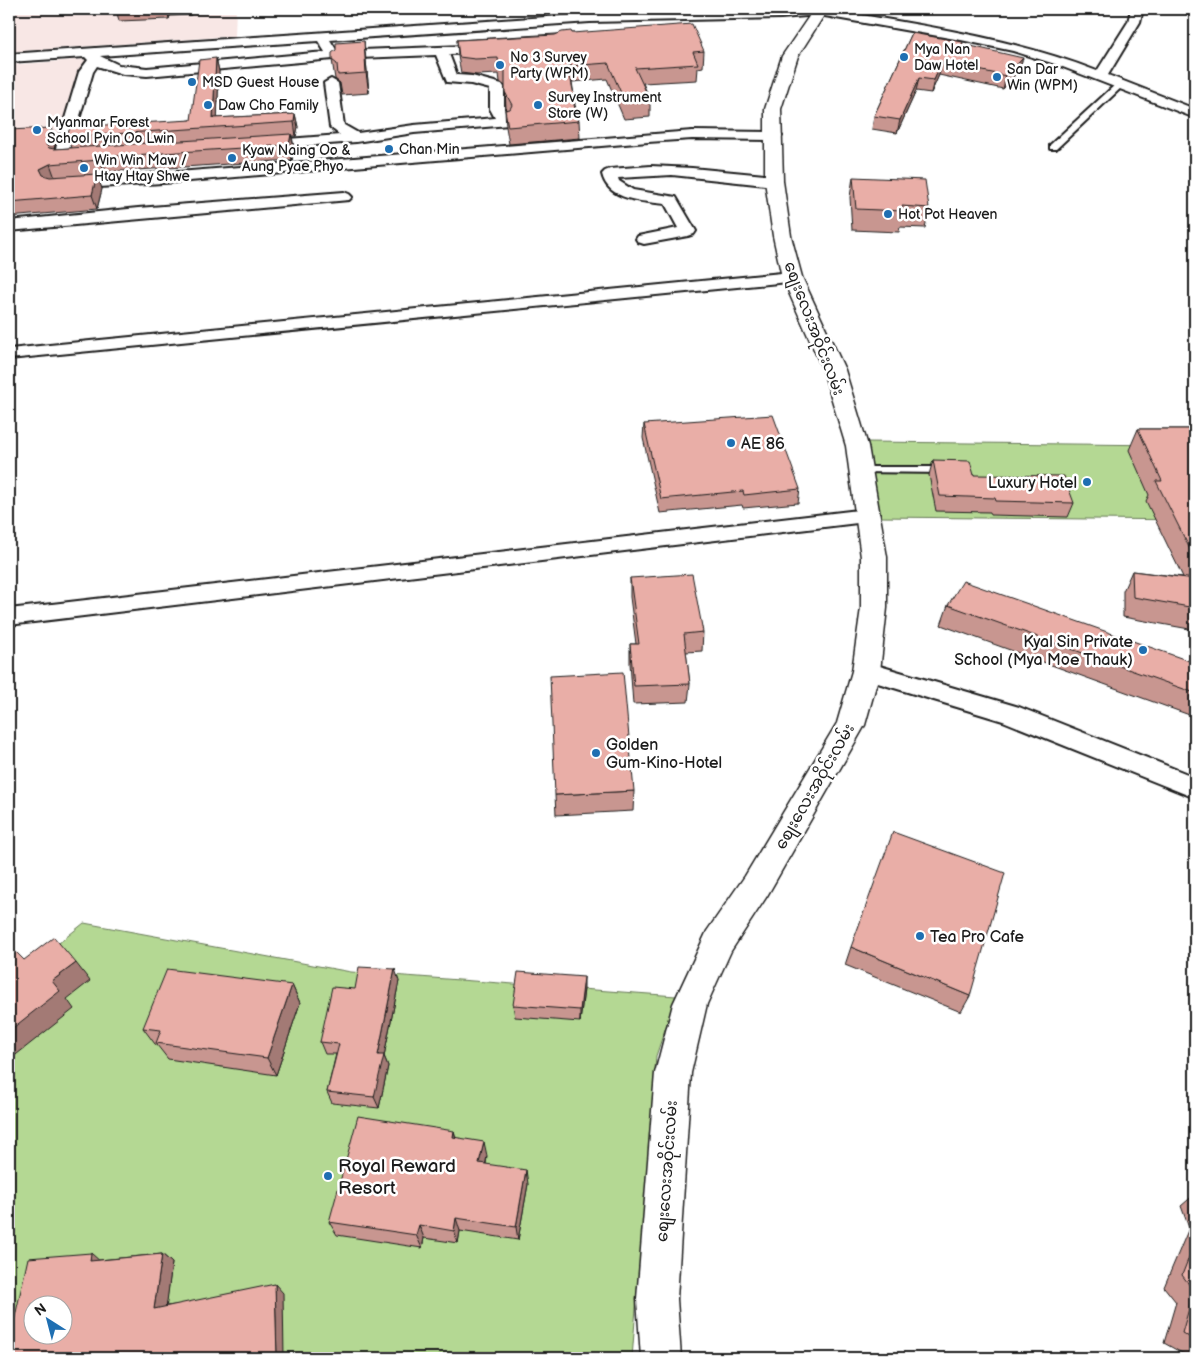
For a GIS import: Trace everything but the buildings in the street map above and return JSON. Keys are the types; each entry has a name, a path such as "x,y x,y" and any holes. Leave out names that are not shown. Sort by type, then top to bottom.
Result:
{"street":[{"path":"1100,78 1134,22 1137,9"},
{"path":"9,58 91,56 322,37 563,27 820,10 962,36 1016,48 1060,61 1119,86 1195,114"},
{"name":"စျေးလေးအဝိုင်းလမ်း","path":"661,1358 657,1299 672,1083 690,1004 719,941 756,886 851,725 866,671 874,599 874,557 857,446 834,370 792,276 782,236 774,181 775,136 773,109 782,76 790,56 820,10"},
{"path":"322,37 332,55"},
{"path":"91,56 126,72 140,72 332,55 499,48"},
{"path":"250,146 356,138 414,129 504,122 497,109 496,87 472,80 452,79 441,51"},
{"path":"332,55 329,60 337,127 356,138"},
{"path":"91,56 60,158 98,156"},
{"path":"55,185 178,177 692,135 775,136"},
{"path":"644,239 688,231 672,200 629,194 612,183 610,174 629,171 667,171 774,181"},
{"path":"9,226 344,196"},
{"path":"9,354 792,276"},
{"path":"9,617 867,516"},
{"path":"866,671 1010,714 1195,788"}],"lane":[{"path":"1053,147 1119,86"},
{"path":"860,470 958,470"}],"shaded area":[{"path":"9,9 236,9 235,36 9,52"},
{"name":"Myanmar Forest School Pyin Oo Lwin","path":"88,59 43,196 9,199 9,65"}],"green space":[{"path":"866,442 1172,445 1195,520 879,517"},
{"name":"Royal Reward Resort","path":"84,923 351,972 676,996 656,1056 632,1358 9,1358 9,983"}],"place":[{"name":"Mya Nan Daw Hotel","path":"904,57"},
{"name":"No 3 Survey Party (WPM)","path":"500,65"},
{"name":"San Dar Win (WPM)","path":"997,77"},
{"name":"MSD Guest House","path":"192,82"},
{"name":"Daw Cho Family","path":"208,105"},
{"name":"Survey Instrument Store (W)","path":"538,105"},
{"name":"Myanmar Forest School Pyin Oo Lwin","path":"37,130"},
{"name":"Chan Min","path":"389,149"},
{"name":"Kyaw Naing Oo & Aung Pyae Phyo","path":"232,158"},
{"name":"Win Win Maw / Htay Htay Shwe","path":"84,168"},
{"name":"Hot Pot Heaven","path":"888,214"},
{"name":"AE 86","path":"731,443"},
{"name":"Luxury Hotel","path":"1087,482"},
{"name":"Kyal Sin Private School (Mya Moe Thauk)","path":"1143,650"},
{"name":"Golden Gum-Kino-Hotel","path":"596,753"},
{"name":"Tea Pro Cafe","path":"920,936"},
{"name":"Royal Reward Resort","path":"328,1176"}]}
